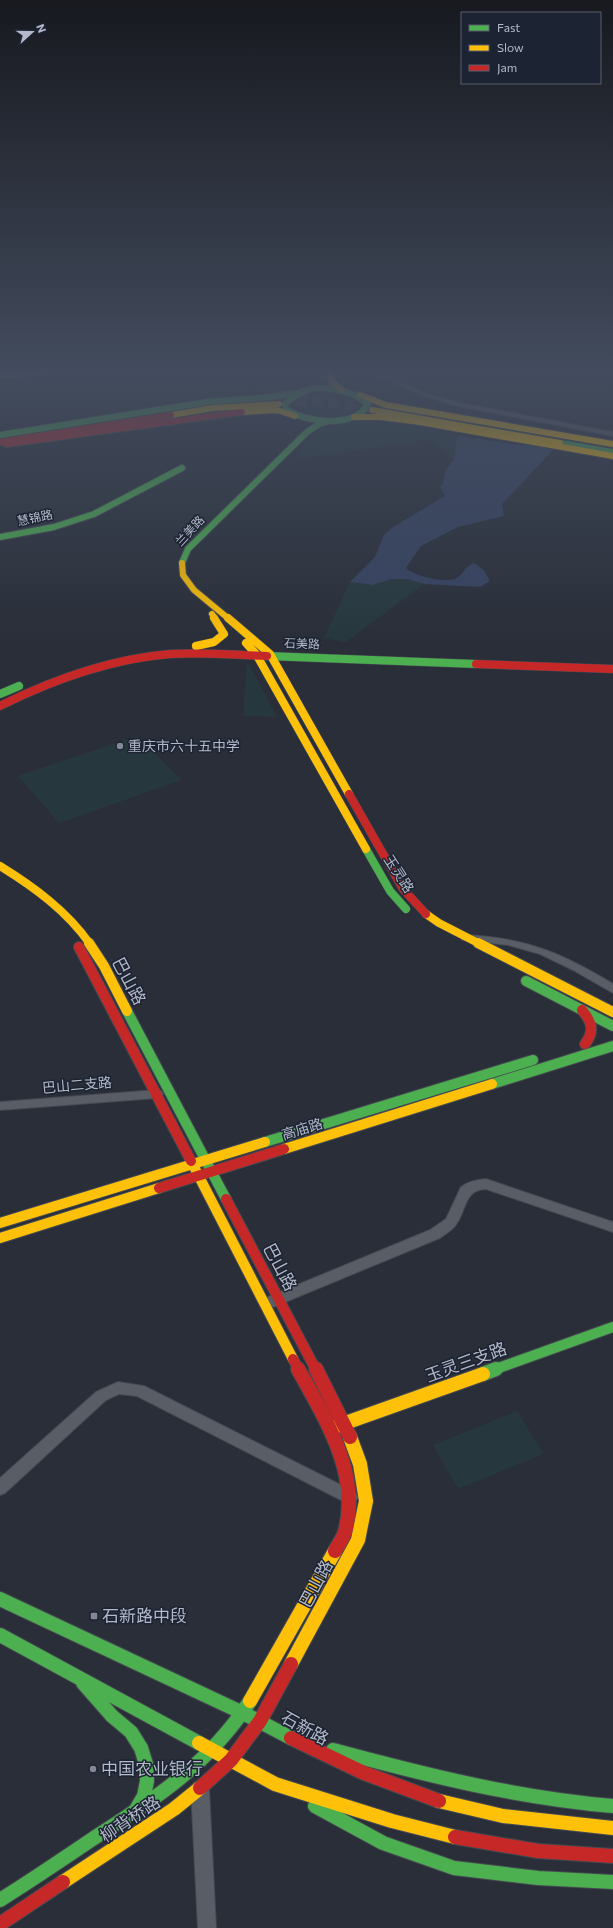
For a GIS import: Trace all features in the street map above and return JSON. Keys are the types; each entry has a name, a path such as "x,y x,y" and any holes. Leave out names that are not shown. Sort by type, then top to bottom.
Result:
{"main road":[{"name":"兰美路","path":"178,548 270,460"},
{"name":"兰美路","path":"268,651 184,579 181,559 188,549 279,460"},
{"name":"慧锦路","path":"0,537 54,527 94,514 182,468"},
{"path":"174,574 176,580 185,591 253,650"},
{"path":"192,647 214,642 224,634 212,614"},
{"name":"石美路","path":"60,670 125,654 192,647 613,668"},
{"name":"石美路","path":"0,696 24,686 93,667 143,658 195,652 253,650"},
{"name":"玉灵路","path":"253,650 301,731 390,891 418,920"},
{"name":"石美路","path":"268,651 613,660"},
{"name":"玉灵路","path":"268,651 403,889 419,908 439,923 466,938 613,1012"},
{"name":"石美路","path":"0,706 24,686"},
{"path":"0,710 24,686"},
{"name":"巴山路","path":"0,866 34,886 57,906 77,927 95,951 344,1423 360,1464 366,1501 358,1540 260,1721"},
{"name":"巴山路","path":"0,876 27,892 50,910 68,930 84,955 329,1429 343,1464 350,1497 345,1533 243,1713"},
{"path":"518,976 613,1026"},
{"path":"581,1009 590,1019 594,1032 592,1038 581,1045 599,1040"},
{"name":"高庙路","path":"0,1238 613,1046"},
{"path":"590,1054 613,1053"},
{"name":"高庙路","path":"0,1223 540,1058"},
{"name":"玉灵三支路","path":"329,1429 613,1326"},
{"name":"石新路","path":"0,1599 260,1721 334,1762 399,1788 464,1809 537,1822 613,1828"},
{"path":"0,1635 383,1843 454,1868 538,1878 613,1882"},
{"path":"76,1675 112,1716 131,1732 140,1748 146,1764 147,1781 144,1796 134,1813"},
{"name":"柳背桥路","path":"0,1900 166,1791 214,1750 243,1713"},
{"name":"柳背桥路","path":"0,1924 168,1813 200,1788 231,1760 260,1721"},
{"path":"293,1739 468,1786 538,1800 613,1806"},
{"path":"275,1784 392,1821 459,1838 538,1851 613,1856"}],"street":[{"path":"466,938 487,938 528,945 556,956 613,989"},
{"name":"巴山二支路","path":"0,1106 157,1094"},
{"path":"265,1304 435,1234 451,1222 462,1195 467,1188 475,1184 492,1186 613,1227"},
{"path":"0,1488 102,1396 118,1388 139,1390 350,1497"},
{"path":"200,1788 207,1928"}],"shaded area":[{"path":"392,579 407,579 424,584 345,643 324,638 350,582 373,585"},
{"path":"247,661 277,717 243,716"},
{"path":"137,736 182,780 59,823 18,776"},
{"path":"517,1411 544,1454 458,1489 433,1445"}],"water":[{"path":"453,460 544,460 502,504 504,516 458,527 421,546 406,568 423,576 439,580 452,580 457,578 474,563 484,570 490,581 480,587 424,584 407,579 392,579 373,585 350,582 375,557 384,535 393,527 445,496 440,487 443,484 445,471"}],"traffic: fast":[{"path":"182,563 188,549 279,460"},
{"path":"0,537 54,527 94,514 182,468"},
{"path":"267,656 476,664"},
{"path":"0,694 19,686"},
{"path":"366,849 390,891 406,909"},
{"path":"526,981 613,1026"},
{"path":"127,1011 226,1199"},
{"path":"492,1084 613,1046"},
{"path":"265,1142 533,1060"},
{"path":"483,1374 613,1327"},
{"path":"0,1599 243,1713 291,1738"},
{"path":"0,1635 199,1743"},
{"path":"83,1683 112,1716 131,1732 141,1748 146,1764 147,1781 144,1796 134,1813"},
{"path":"0,1900 147,1803 186,1774 221,1741 237,1722 250,1701"},
{"path":"333,1750 472,1786 542,1799 613,1806"},
{"path":"315,1806 383,1843 454,1868 538,1878 613,1882"}],"traffic: slow":[{"path":"182,563 183,575 194,590 265,648 270,654 349,794"},
{"path":"196,646 214,642 224,634 212,614"},
{"path":"246,643 256,654 366,849"},
{"path":"0,866 40,893 76,926 95,951 127,1011"},
{"path":"426,914 439,923 613,1012"},
{"path":"284,1149 492,1084"},
{"path":"0,1223 265,1142"},
{"path":"191,1161 293,1359"},
{"path":"0,1238 159,1188"},
{"path":"334,1427 483,1374"},
{"path":"291,1664 358,1540 366,1501 360,1464 350,1437"},
{"path":"250,1701 335,1551"},
{"path":"199,1743 275,1784 392,1821 455,1837"},
{"path":"63,1882 174,1809 200,1788"},
{"path":"439,1801 503,1816 613,1828"}],"traffic: jam":[{"path":"0,706 46,684 70,675 119,661 170,654 196,653 267,656"},
{"path":"476,664 613,669"},
{"path":"349,794 403,889 426,914"},
{"path":"79,947 191,1161"},
{"path":"582,1010 589,1019 592,1027 591,1035 585,1044"},
{"path":"159,1188 284,1149"},
{"path":"226,1199 350,1437"},
{"path":"293,1359 326,1420 336,1442 343,1465 348,1488 349,1510 345,1532 335,1551"},
{"path":"200,1788 231,1760 260,1721 291,1664"},
{"path":"291,1738 364,1773 439,1801"},
{"path":"455,1837 538,1851 613,1856"},
{"path":"0,1924 63,1882"}],"place":[{"name":"重庆市六十五中学","path":"120,746"},
{"name":"石新路中段","path":"94,1616"},
{"name":"中国农业银行","path":"93,1769"}]}
